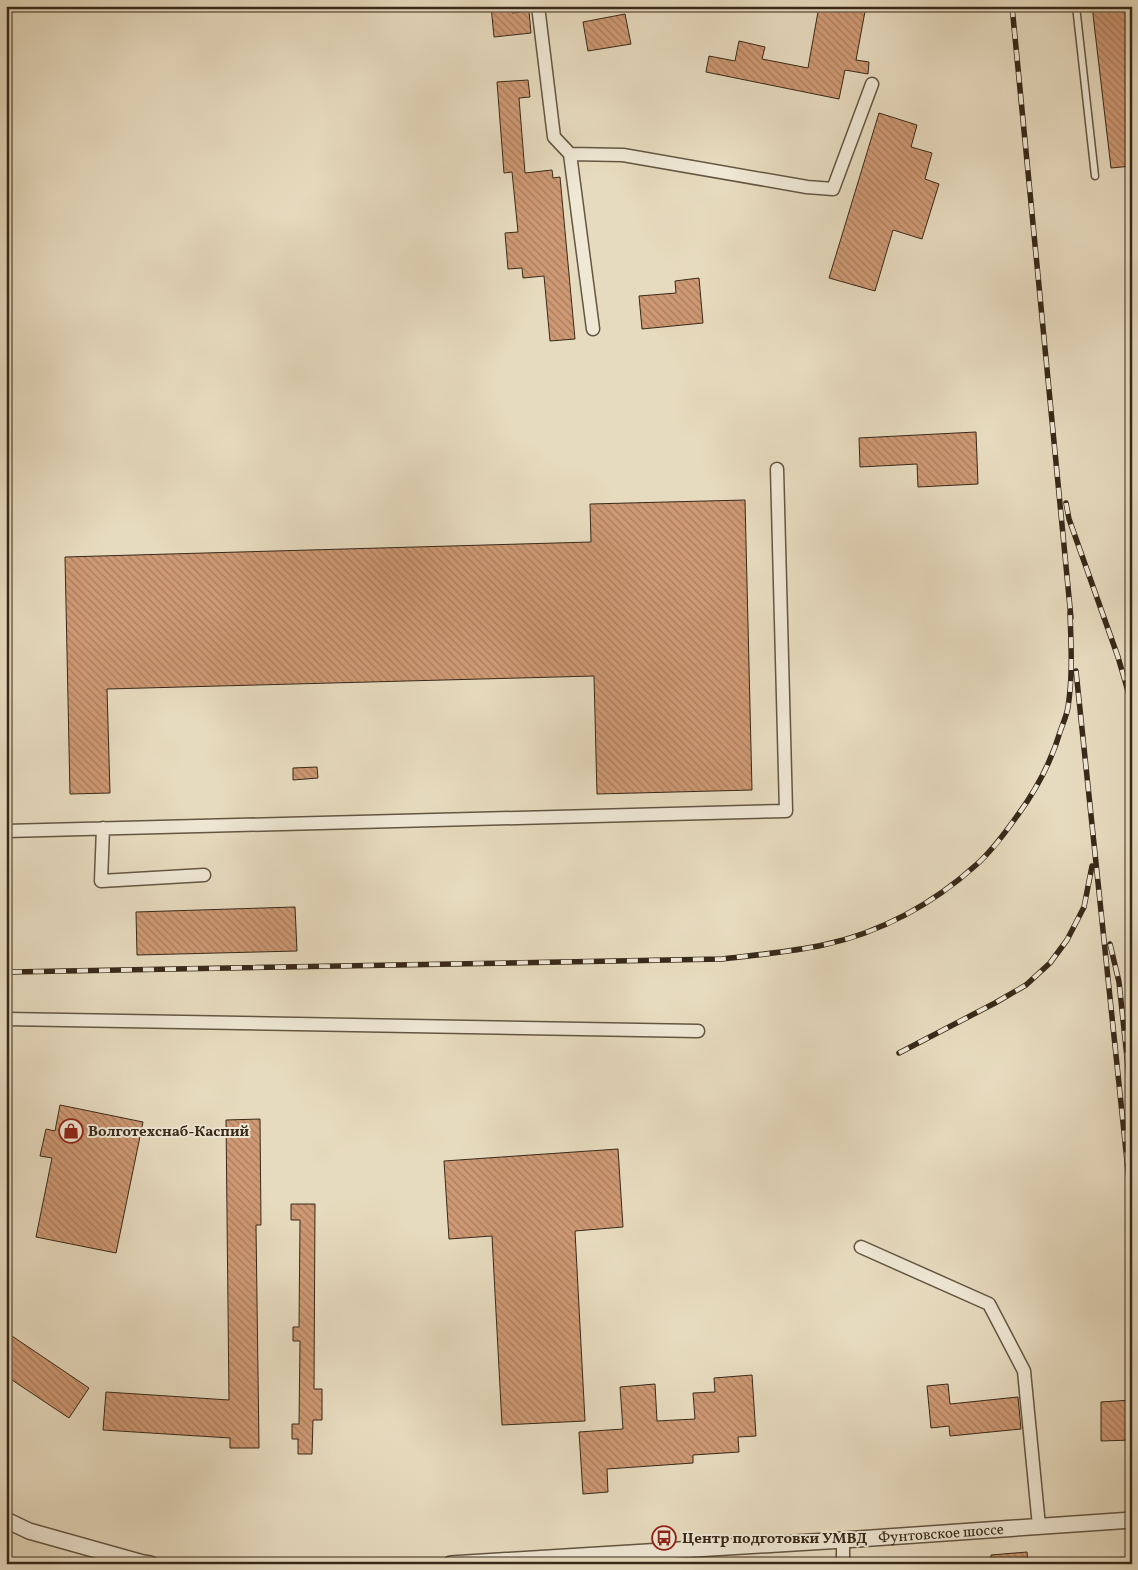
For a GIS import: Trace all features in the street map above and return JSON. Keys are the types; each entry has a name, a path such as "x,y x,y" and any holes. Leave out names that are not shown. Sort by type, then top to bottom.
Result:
{"street":[{"path":"538,6 554,137 570,154 593,329"},
{"path":"570,154 623,155 807,187 833,189 872,84"},
{"path":"6,831 786,811 777,469"},
{"path":"103,828 101,881 204,875"},
{"path":"6,1019 698,1031"},
{"path":"861,1247 989,1304 1024,1371 1039,1526"},
{"path":"6,1520 29,1531 150,1564"},
{"name":"Фунтовское шоссе","path":"451,1564 1132,1520"},
{"path":"843,1540 843,1564"}],"lane":[{"path":"1076,6 1096,176"}],"building":[{"path":"491,6 512,6 512,13 529,11 531,33 494,37"},
{"path":"819,6 866,6 856,60 869,62 868,74 845,70 839,99 706,72 709,56 735,61 739,41 765,47 762,59 808,68"},
{"path":"1092,6 1132,6 1132,166 1111,168"},
{"path":"625,14 631,44 588,51 583,22"},
{"path":"528,80 530,97 519,98 525,173 552,170 553,178 560,177 575,339 550,341 544,276 523,278 522,268 508,269 505,233 518,232 512,172 504,173 497,82"},
{"path":"879,113 917,125 911,147 932,153 925,179 939,184 922,239 893,230 875,291 829,278"},
{"path":"699,278 703,323 642,329 639,296 676,293 675,281"},
{"path":"976,432 978,484 918,487 917,464 860,467 859,438"},
{"path":"745,500 752,790 597,794 594,676 107,689 110,793 70,794 65,557 591,542 590,504"},
{"path":"317,767 318,778 293,780 293,768"},
{"path":"295,907 297,951 137,955 136,912"},
{"path":"60,1105 143,1122 116,1253 36,1237 52,1158 40,1156 46,1129 55,1131"},
{"path":"260,1119 261,1225 256,1225 259,1448 230,1448 230,1438 103,1430 106,1392 229,1400 226,1120"},
{"path":"618,1149 623,1227 575,1231 585,1421 502,1425 492,1236 449,1239 444,1161"},
{"path":"291,1204 315,1204 314,1389 322,1389 322,1420 313,1420 312,1454 298,1454 298,1439 292,1439 292,1424 299,1424 300,1341 293,1341 293,1327 299,1327 300,1220 291,1220"},
{"path":"6,1332 89,1388 69,1418 6,1376"},
{"path":"752,1375 756,1436 738,1437 739,1452 693,1455 693,1463 607,1469 608,1492 583,1494 579,1432 623,1429 620,1387 655,1384 657,1421 695,1419 693,1393 715,1392 714,1378"},
{"path":"948,1384 950,1404 1018,1397 1021,1429 950,1436 949,1426 931,1428 927,1386"},
{"path":"1132,1400 1132,1440 1101,1441 1101,1402"},
{"path":"1027,1552 1028,1564 991,1564 991,1555"}],"railway":[{"path":"1012,6 1071,618"},
{"path":"1066,503 1069,519 1118,657 1132,705"},
{"path":"11,972 722,959 823,945 865,933 885,925 924,904 982,860 1008,829 1031,795 1048,763 1068,710 1071,671 1070,612"},
{"path":"1076,671 1132,1209"},
{"path":"899,1053 1026,985 1050,963 1067,940 1084,907 1092,866"},
{"path":"1110,944 1119,982 1132,1105"}],"place":[{"name":"Волготехснаб-Каспий","path":"71,1131"},
{"name":"Центр подготовки УМВД","path":"664,1538"}]}
